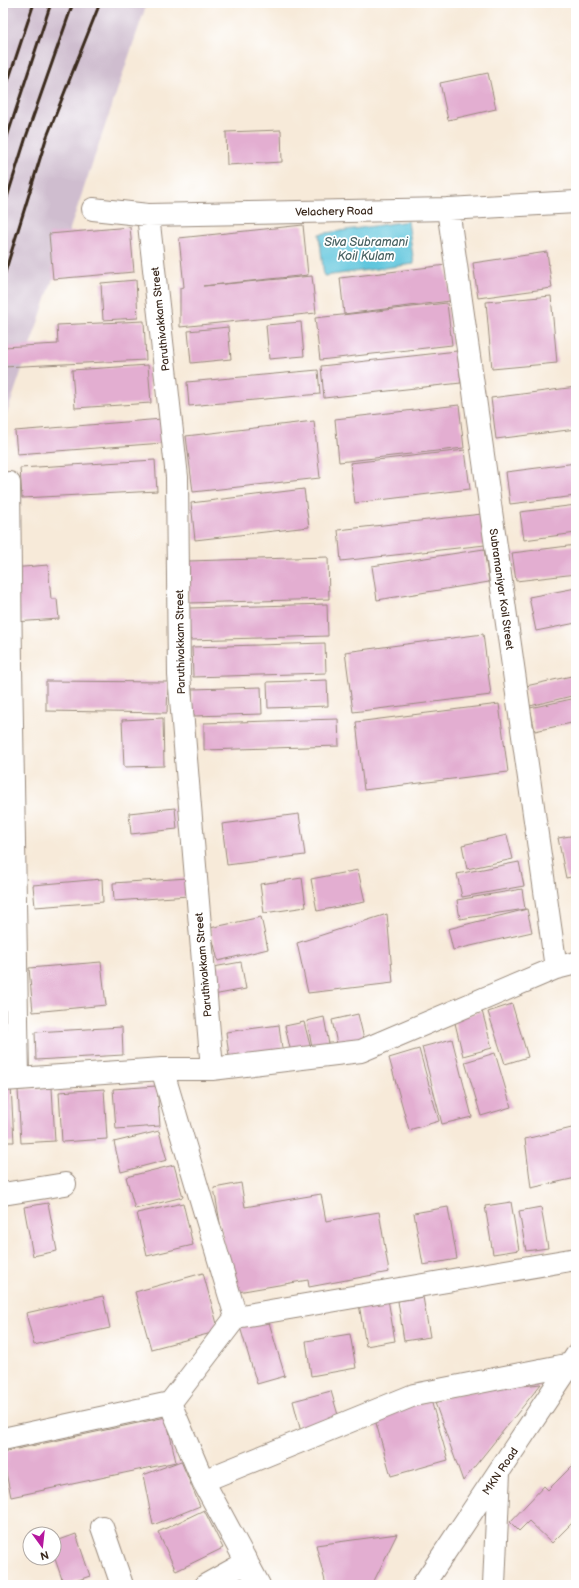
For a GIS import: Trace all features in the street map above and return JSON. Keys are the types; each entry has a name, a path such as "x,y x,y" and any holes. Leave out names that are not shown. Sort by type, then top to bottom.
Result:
{"street":[{"name":"Velachery Road","path":"93,209 148,215 448,209 576,202"},
{"name":"Subramaniyar Koil Street","path":"448,209 566,966"},
{"name":"Paruthivakkam Street","path":"148,215 178,477 179,675 212,1069"},
{"path":"9,482 11,673 11,1080 162,1069 212,1069 361,1051 566,966"},
{"path":"162,1069 236,1317"},
{"path":"3,1194 65,1184"},
{"path":"3,1439 170,1403 236,1317 576,1259"},
{"path":"203,1481 414,1395 573,1360"},
{"name":"MKN Road","path":"423,1585 573,1360"},
{"path":"170,1403 203,1481 259,1585"},
{"path":"494,1585 499,1472"},
{"path":"102,1526 122,1585"},
{"path":"206,1585 246,1562"}],"shaded area":[{"path":"3,3 147,3 3,425"}],"water":[{"name":"Siva Subramani Koil Kulam","path":"408,221 414,264 324,276 319,234"}],"building":[{"path":"488,73 496,109 448,120 440,83"},
{"path":"281,130 282,162 227,165 226,132"},
{"path":"303,225 308,275 203,286 312,276 316,313 180,327 180,288 184,287 179,238"},
{"path":"130,227 134,272 53,279 49,234"},
{"path":"547,252 552,288 478,298 473,263"},
{"path":"446,265 450,301 344,314 340,278"},
{"path":"136,280 138,318 103,320 101,283"},
{"path":"551,296 557,363 492,369 486,302"},
{"path":"447,303 452,345 320,360 315,318"},
{"path":"144,321 146,360 3,367 3,347 58,344 57,325"},
{"path":"301,322 304,356 269,359 266,325"},
{"path":"228,327 231,359 191,363 188,331"},
{"path":"457,351 461,383 324,398 321,366"},
{"path":"148,365 151,403 75,408 72,370"},
{"path":"318,370 320,394 189,406 187,382"},
{"path":"576,387 576,429 496,439 491,398"},
{"path":"459,405 464,448 339,462 335,419"},
{"path":"162,419 163,443 17,454 15,431"},
{"path":"314,421 320,478 193,492 186,436"},
{"path":"465,450 470,489 355,503 350,463"},
{"path":"155,460 157,491 22,498 20,468"},
{"path":"576,463 576,496 510,504 506,472"},
{"path":"304,489 309,527 195,540 191,503"},
{"path":"576,505 576,533 524,540 520,512"},
{"path":"482,514 485,545 341,561 338,530"},
{"path":"576,545 576,574 516,581 512,553"},
{"path":"484,549 489,582 377,600 372,566"},
{"path":"328,557 329,599 189,603 188,561"},
{"path":"48,565 51,599 57,599 59,619 15,622 11,568"},
{"path":"576,588 576,623 536,631 529,597"},
{"path":"327,604 328,636 190,640 189,608"},
{"path":"483,634 491,695 353,712 345,652"},
{"path":"325,643 326,673 193,677 192,647"},
{"path":"576,675 576,695 530,706 526,686"},
{"path":"327,680 328,706 268,708 267,682"},
{"path":"46,681 168,682 167,713 46,711"},
{"path":"261,687 262,714 193,716 192,689"},
{"path":"576,698 576,722 535,731 530,708"},
{"path":"499,704 508,772 364,790 356,722"},
{"path":"163,718 164,766 124,767 122,720"},
{"path":"338,719 339,746 204,750 204,723"},
{"path":"175,808 177,829 131,834 129,813"},
{"path":"299,814 305,855 227,865 222,824"},
{"path":"507,835 513,859 467,869 462,845"},
{"path":"576,835 576,876 566,878 558,838"},
{"path":"519,862 524,886 462,897 457,874"},
{"path":"358,870 365,902 317,911 311,879"},
{"path":"188,878 189,896 114,901 113,883"},
{"path":"302,878 306,907 264,913 260,884"},
{"path":"102,879 103,902 35,907 33,885"},
{"path":"522,889 525,909 460,919 457,900"},
{"path":"527,909 532,932 453,950 448,929"},
{"path":"387,914 393,983 308,993 297,943"},
{"path":"261,917 268,949 218,961 210,928"},
{"path":"101,962 106,1005 33,1012 29,968"},
{"path":"241,962 246,989 213,995 208,968"},
{"path":"512,1004 528,1057 505,1064 488,1012"},
{"path":"482,1011 492,1048 463,1056 454,1019"},
{"path":"358,1014 365,1043 338,1049 332,1020"},
{"path":"324,1017 330,1050 313,1053 307,1021"},
{"path":"304,1022 312,1053 292,1057 285,1026"},
{"path":"279,1025 283,1056 230,1064 226,1032"},
{"path":"122,1027 123,1055 36,1060 35,1032"},
{"path":"452,1039 472,1117 442,1124 422,1047"},
{"path":"419,1049 439,1121 409,1130 389,1058"},
{"path":"495,1053 511,1107 481,1116 465,1062"},
{"path":"11,1086 14,1142 3,1142 3,1087"},
{"path":"157,1086 160,1126 116,1129 113,1089"},
{"path":"52,1088 55,1141 21,1143 18,1090"},
{"path":"104,1089 107,1139 62,1142 59,1092"},
{"path":"576,1127 576,1178 531,1188 525,1139"},
{"path":"159,1131 167,1160 121,1172 114,1142"},
{"path":"174,1165 183,1197 135,1209 126,1177"},
{"path":"241,1183 245,1207 321,1194 326,1221 379,1212 389,1272 309,1287 308,1280 232,1293 214,1188"},
{"path":"511,1202 519,1250 493,1254 485,1206"},
{"path":"48,1203 57,1251 33,1256 24,1207"},
{"path":"183,1203 193,1245 147,1256 137,1213"},
{"path":"448,1207 457,1259 423,1265 414,1213"},
{"path":"541,1207 548,1248 526,1251 519,1211"},
{"path":"203,1273 219,1331 151,1349 135,1292"},
{"path":"103,1296 110,1328 34,1345 26,1313"},
{"path":"423,1297 430,1337 404,1341 398,1301"},
{"path":"388,1299 395,1341 366,1346 359,1304"},
{"path":"268,1319 285,1376 257,1384 240,1327"},
{"path":"350,1334 356,1368 311,1376 306,1341"},
{"path":"541,1384 463,1481 434,1400 466,1392"},
{"path":"331,1391 340,1422 301,1432 293,1401"},
{"path":"431,1400 448,1460 391,1476 374,1416"},
{"path":"166,1417 176,1462 11,1497 3,1452"},
{"path":"181,1461 200,1506 153,1525 143,1475"},
{"path":"573,1465 576,1467 576,1519 552,1543 529,1521 519,1531 510,1522 544,1486 548,1490"},
{"path":"204,1510 223,1548 176,1571 158,1532"},
{"path":"76,1534 90,1576 64,1585 57,1566 62,1566 62,1539"},
{"path":"397,1534 372,1585 326,1585 316,1545"}],"railway":[{"path":"3,96 34,3"},
{"path":"3,149 51,3"},
{"path":"3,210 26,137 73,3"},
{"path":"3,279 46,139 100,3"}]}
